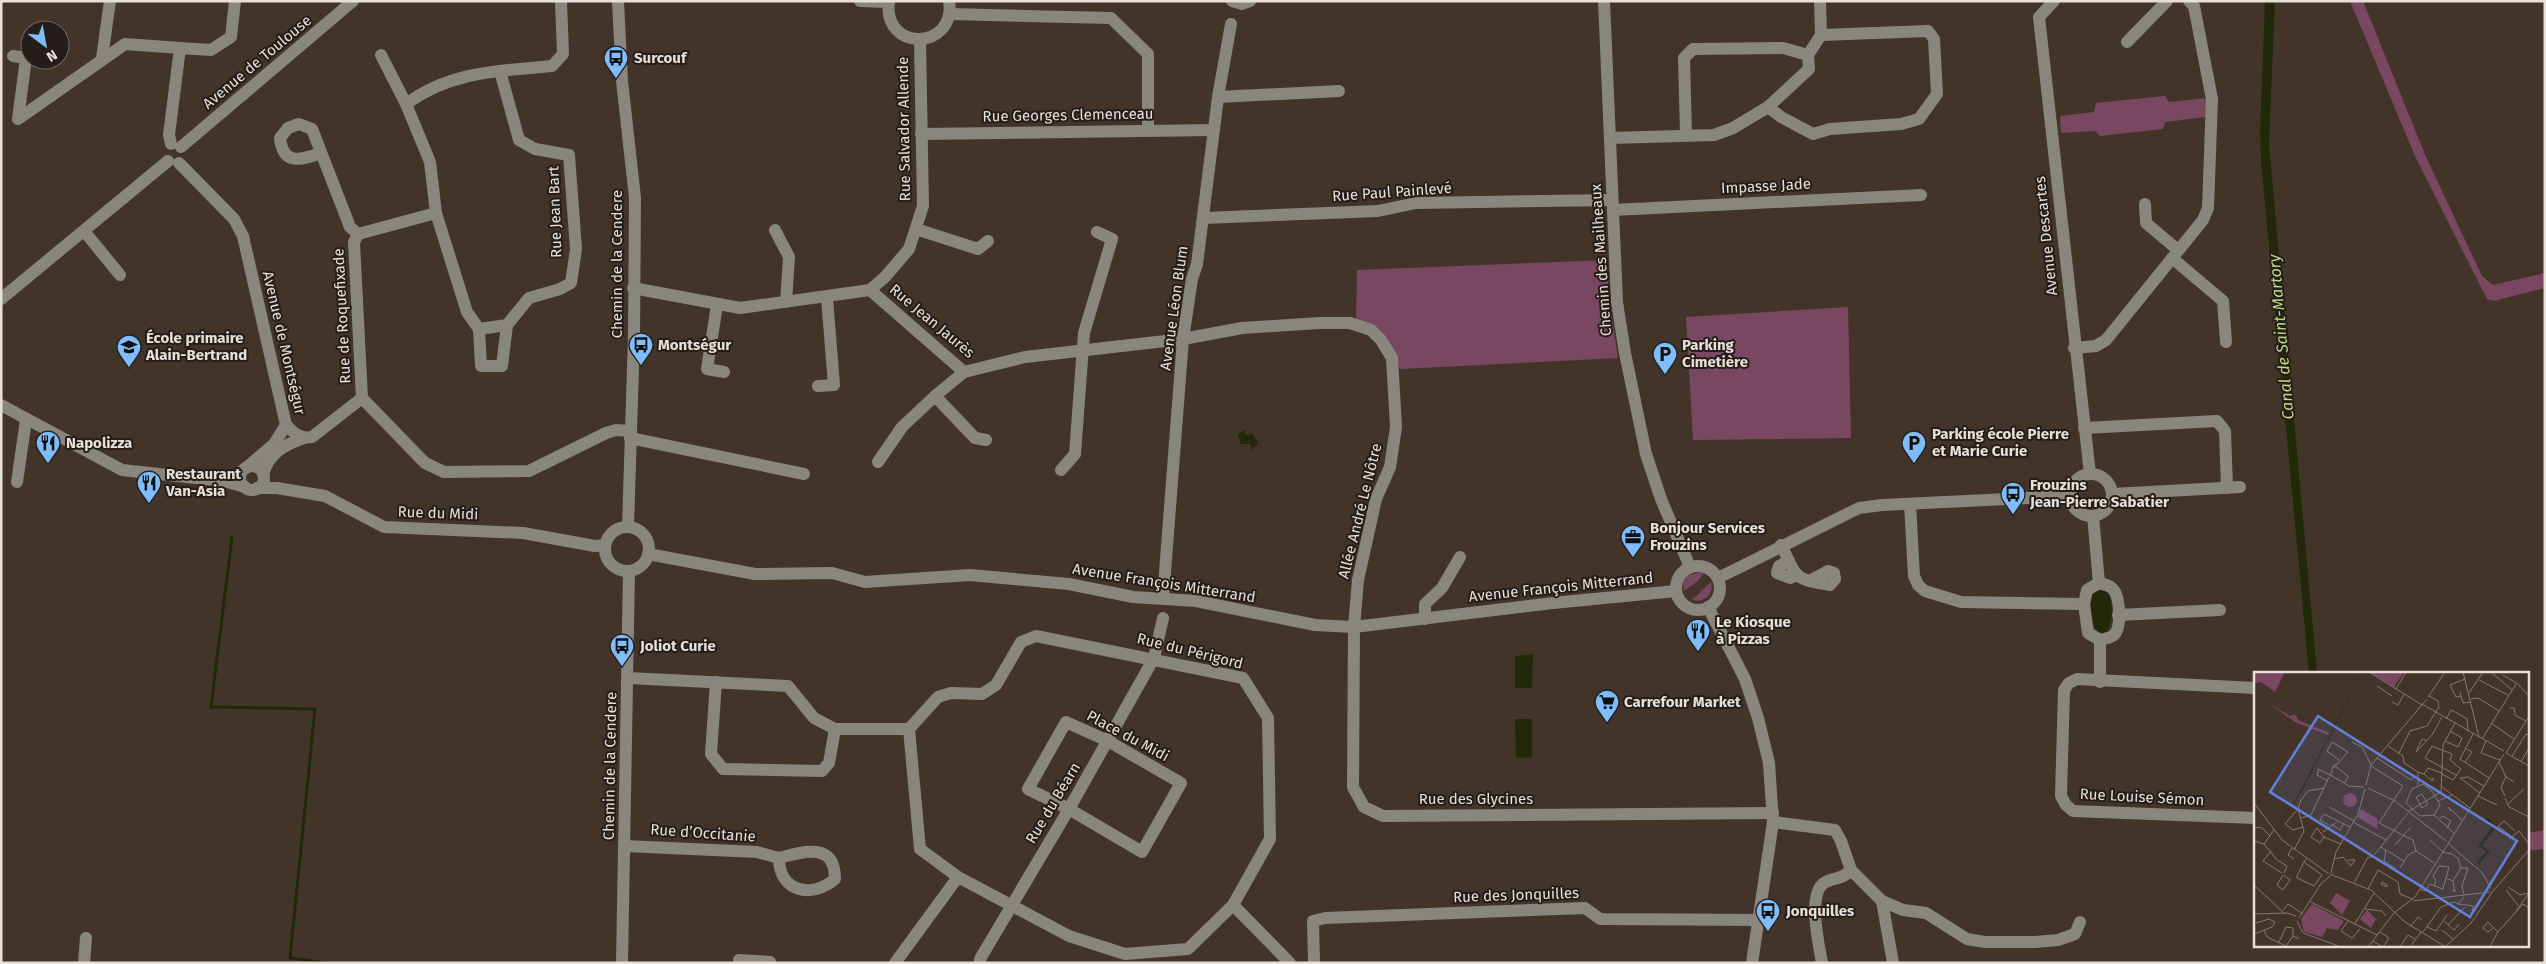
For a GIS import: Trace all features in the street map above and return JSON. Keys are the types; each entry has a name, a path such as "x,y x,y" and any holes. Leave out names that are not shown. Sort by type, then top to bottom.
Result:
{"street":[{"path":"102,58 110,1"},
{"path":"13,56 26,58 18,118 102,58 125,44 211,50 231,37 235,1"},
{"name":"Avenue de Toulouse","path":"176,146 353,1"},
{"path":"406,104 426,89 480,72 552,66 563,54 561,1"},
{"name":"Chemin de la Cendere","path":"618,1 622,81 635,198 633,371 628,527"},
{"path":"860,1 889,1 889,16 895,29 906,37 920,40 930,38 939,32 946,24 950,8 1110,18 1148,54 1148,130"},
{"path":"1232,1 1242,4 1250,1"},
{"name":"Chemin des Mailheaux","path":"1604,1 1617,302 1633,399 1661,499 1690,567"},
{"path":"1611,138 1714,135 1733,128 1768,107 1809,70 1808,55 1821,35 1820,1"},
{"path":"2127,42 2167,1"},
{"name":"Avenue Descartes","path":"2050,3 2039,17 2074,348 2090,474"},
{"path":"2074,348 2096,346 2106,340 2203,220 2208,208 2212,99 2194,3"},
{"name":"Avenue Léon Blum","path":"1163,598 1183,340 1204,218 1218,97 1231,24"},
{"path":"1768,107 1781,117 1813,134 1830,129 1901,124 1919,119 1937,94 1934,39 1928,30 1821,35"},
{"name":"Rue Salvador Allende","path":"870,290 885,277 909,249 923,206 920,40"},
{"path":"1,299 84,231 174,162 182,158 169,135 180,48"},
{"path":"1686,135 1684,58 1693,49 1783,48 1808,55"},
{"path":"381,55 406,104 430,162 436,213 466,312 479,329 508,325"},
{"name":"Rue Jean Bart","path":"479,329 481,366 502,366 508,325 529,298 560,290 571,283 576,250 569,155 534,149 519,140 500,71"},
{"path":"1218,97 1339,91"},
{"name":"Rue Georges Clemenceau","path":"922,134 1214,130"},
{"path":"321,153 350,227 358,234 436,213"},
{"name":"Avenue de Montségur","path":"174,162 234,219 243,236 286,425 304,438 312,437 362,398"},
{"name":"Impasse Jade","path":"1612,205 1921,195"},
{"name":"Rue Paul Painlevé","path":"1204,218 1378,211 1416,203 1612,205"},
{"path":"2145,204 2146,223 2224,301 2226,342"},
{"path":"916,229 978,249 988,241"},
{"path":"775,230 789,257 786,302"},
{"path":"84,231 120,274"},
{"path":"1061,470 1075,454 1084,333 1112,239 1097,232"},
{"name":"Rue de Roquefixade","path":"358,234 354,242 362,398"},
{"name":"Rue Jean Jaurès","path":"634,288 740,308 827,298 870,290 964,372 1025,357 1183,340"},
{"path":"818,386 834,385 827,298"},
{"path":"717,305 707,369 724,372"},
{"name":"Allée André Le Nôtre","path":"1183,340 1242,328 1350,323 1371,330 1388,349 1394,370 1396,427 1390,467 1376,499 1358,580 1354,627"},
{"path":"878,462 902,427 964,372"},
{"path":"935,396 975,438 986,440"},
{"path":"362,398 425,462 444,472 529,471 606,433 616,430 804,474"},
{"name":"Rue du Midi","path":"1,405 122,470 224,481 251,488 277,488 325,496 384,527 522,532 595,546 605,545"},
{"path":"17,482 26,420"},
{"path":"2084,428 2217,421 2225,431 2226,488"},
{"name":"Rue du Midi","path":"224,481 243,471 274,444 286,425"},
{"path":"277,488 263,475 254,467 243,471 241,480 251,488 262,485 263,475 267,461 274,453 304,438"},
{"path":"2090,474 2102,477 2108,482 2112,494 2107,509 2093,516 2077,510 2070,496 2073,483 2078,478 2090,474"},
{"path":"2112,494 2240,487"},
{"path":"1718,578 1781,545 1859,508 2070,496"},
{"path":"1910,504 1914,576 1918,585 1925,591 1961,602 2084,604"},
{"path":"2093,516 2099,583"},
{"path":"628,527 638,530 646,538 648,554 641,566 629,571 616,568 611,564 607,558 605,545 613,532 628,527"},
{"path":"1781,545 1789,561 1778,566 1777,573 1790,578 1797,575 1803,581 1809,582"},
{"name":"Avenue François Mitterrand","path":"648,554 754,574 832,573 865,582 970,575 1069,584 1133,597 1196,601 1315,626 1354,627 1562,602 1676,591"},
{"path":"1425,618 1425,604 1442,588 1460,557"},
{"path":"1690,567 1707,567 1718,578 1719,594 1708,607 1694,610 1687,608 1678,598 1676,591 1678,576 1690,567"},
{"name":"Chemin de la Cendere","path":"622,963 629,571"},
{"path":"2099,583 2111,587 2115,592 2118,615 2118,629 2114,635 2100,640 2088,633 2084,604 2088,590 2099,583"},
{"path":"1708,607 1745,679 1758,718 1769,763 1773,818 1752,963"},
{"path":"2118,615 2220,610"},
{"name":"Rue du Béarn","path":"980,963 980,958 1069,809 1154,658 1163,618"},
{"name":"Rue des Glycines","path":"1354,627 1353,787 1364,807 1383,816 1773,818 1835,830 1842,841 1851,870"},
{"name":"Rue du Périgord","path":"1036,636 1154,658 1243,678 1268,718 1270,839 1233,905 1188,950 1125,954 1069,936 958,877 920,849 909,729 938,697 951,692 982,694 996,685 1020,642 1036,636"},
{"path":"2100,640 2100,682"},
{"path":"628,678 788,686 814,718 835,729 909,729"},
{"name":"Rue Louise Sémon","path":"2254,688 2100,682 2077,679 2069,683 2064,690 2061,796 2066,805 2073,811 2254,818"},
{"path":"716,682 711,754 723,769 822,771 829,763 835,729"},
{"name":"Place du Midi","path":"1066,722 1108,741 1181,783 1142,852 1069,809 1028,788 1066,722"},
{"name":"Rue d’Occitanie","path":"625,846 757,852 779,858"},
{"path":"1822,963 1816,921 1818,890 1822,884 1841,878 1851,870 1882,901 1893,907 1926,913 1961,936 1976,942 2058,940 2075,934 2080,922"},
{"path":"895,963 958,877"},
{"path":"1882,901 1893,963"},
{"path":"1233,905 1290,963"},
{"name":"Rue des Jonquilles","path":"1314,963 1313,921 1325,918 1585,908 1600,919 1758,920"},
{"path":"84,963 86,938"},
{"path":"739,960 770,962"}],"shaded area":[{"path":"2350,1 2363,1 2426,157 2482,276 2493,285 2545,273 2545,288 2494,301 2487,299 2415,156"},
{"path":"2165,96 2169,102 2208,98 2206,117 2165,122 2163,129 2100,136 2095,131 2061,133 2060,116 2094,112 2096,103"},
{"path":"1608,260 1608,293 1618,358 1400,369 1393,350 1356,320 1357,270"},
{"path":"1848,307 1851,438 1693,440 1686,317"},
{"path":"1700,572 1704,573 1698,581 1684,591 1683,583 1687,576"},
{"path":"1711,582 1711,591 1707,597 1696,601 1692,600"},
{"path":"2545,830 2545,849 2528,851 2528,833"}],"water":[{"name":"Canal de Saint-Martory","path":"2265,1 2275,1 2269,144 2317,672 2309,672 2261,161 2260,132"},
{"path":"1244,429 1246,435 1253,434 1258,443 1252,450 1250,444 1241,444 1238,435"},
{"path":"2101,590 2107,592 2109,596 2112,612 2111,623 2107,632 2101,633 2094,626 2090,608 2093,594"},
{"path":"1533,654 1532,688 1515,688 1515,656"},
{"path":"1515,719 1532,719 1532,757 1516,758"}],"waterway":[{"path":"232,537 211,707 315,709 290,958 328,963"}],"place":[{"name":"Surcouf","path":"616,79"},
{"name":"Montségur","path":"641,366"},
{"name":"École primaire Alain-Bertrand","path":"129,368"},
{"name":"Parking Cimetière","path":"1665,375"},
{"name":"Napolizza","path":"48,464"},
{"name":"Parking école Pierre et Marie Curie","path":"1914,464"},
{"name":"Restaurant Van-Asia","path":"149,504"},
{"name":"Frouzins Jean-Pierre Sabatier","path":"2013,515"},
{"name":"Bonjour Services Frouzins","path":"1633,558"},
{"name":"Le Kiosque à Pizzas","path":"1698,652"},
{"name":"Joliot Curie","path":"622,667"},
{"name":"Carrefour Market","path":"1607,723"},
{"name":"Jonquilles","path":"1768,932"}]}
